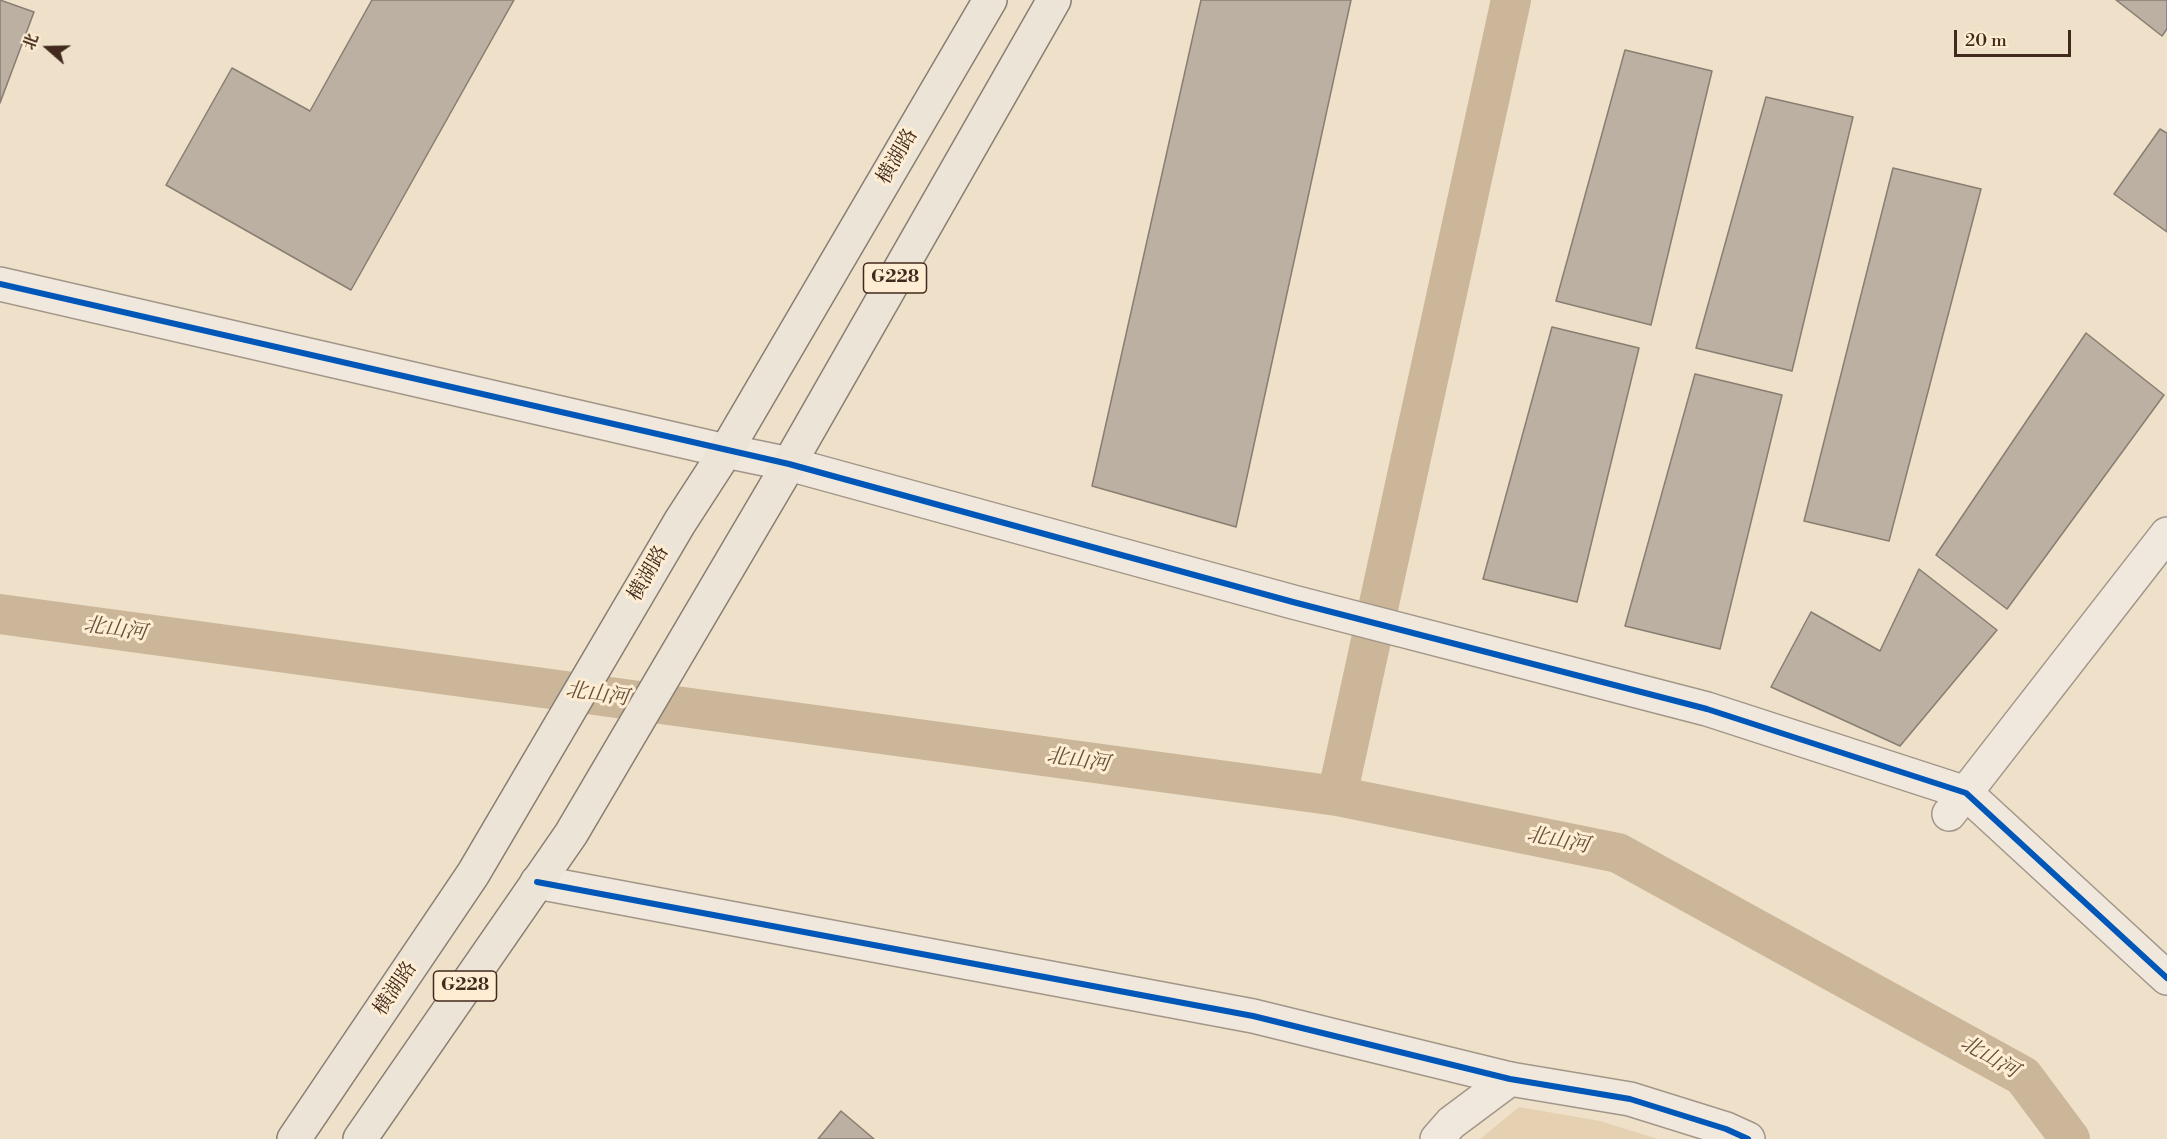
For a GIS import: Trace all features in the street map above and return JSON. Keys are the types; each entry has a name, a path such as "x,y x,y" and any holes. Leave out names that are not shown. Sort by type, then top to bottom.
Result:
{"highway":[{"name":"横湖路","path":"294,1139 473,874 680,522 726,451 990,0"},
{"name":"G228","path":"360,1139 571,834 789,464 1054,0"}],"street":[{"path":"0,285 789,464 1293,602 1707,709 1957,803 2167,978"},
{"path":"1957,803 2167,534"},
{"path":"537,882 1253,1016 1510,1079 1630,1099 1726,1129 1748,1139"},
{"path":"1437,1139 1451,1124 1510,1079"}],"shaded area":[{"path":"1519,1107 1600,1121 1658,1139 1480,1139"}],"building":[{"path":"0,0 34,12 0,103"},
{"path":"372,0 514,0 351,290 166,185 232,68 310,111"},
{"path":"1201,0 1351,0 1236,527 1092,486"},
{"path":"2116,0 2167,0 2167,29 2162,36"},
{"path":"1625,50 1712,71 1651,325 1556,301"},
{"path":"1766,97 1853,117 1792,371 1696,348"},
{"path":"2160,129 2167,133 2167,232 2114,194"},
{"path":"1893,168 1981,189 1889,541 1804,521"},
{"path":"1552,327 1639,348 1577,602 1483,579"},
{"path":"2086,333 2164,395 2007,609 1936,555"},
{"path":"1695,374 1782,395 1720,649 1625,626"},
{"path":"1919,569 1997,630 1900,746 1771,687 1811,612 1880,651"},
{"path":"841,1111 874,1139 818,1139"}],"waterway":[{"path":"1337,796 1511,0"},
{"name":"北山河","path":"0,614 1337,796 1618,853 2023,1076 2070,1139"}],"cycle path":[{"path":"0,284 789,464 1293,602 1707,709 1966,793 2167,978"},
{"path":"537,882 1253,1016 1510,1079 1630,1099 1726,1129 1748,1139"}]}
